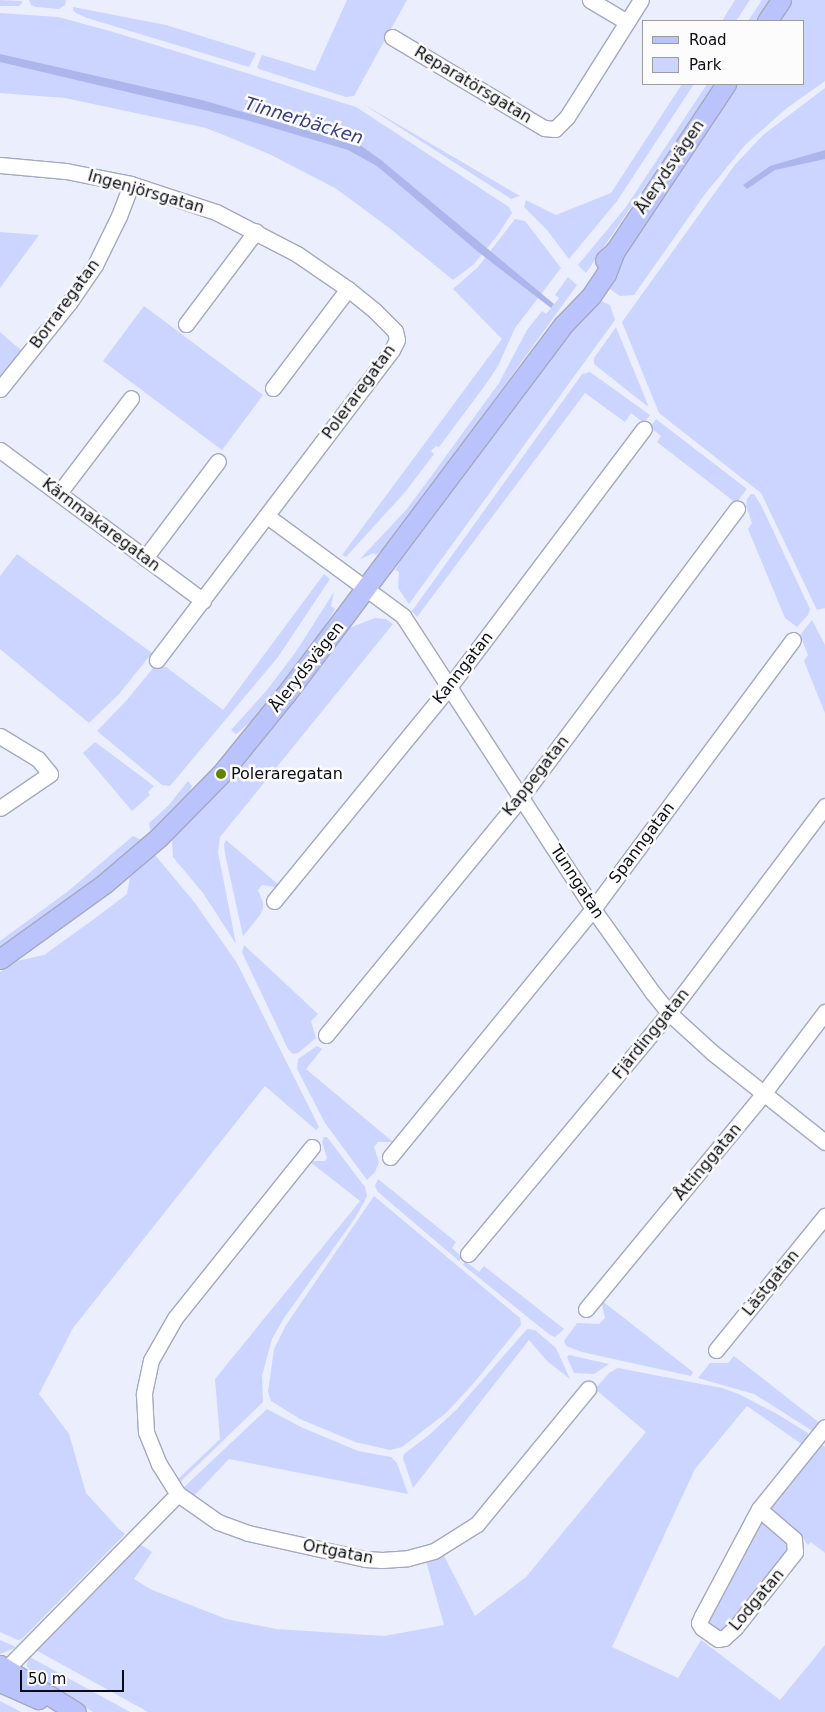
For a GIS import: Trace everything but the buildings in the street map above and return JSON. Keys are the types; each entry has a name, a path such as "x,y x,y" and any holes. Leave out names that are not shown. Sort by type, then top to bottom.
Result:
{"main road":[{"path":"768,20 781,0"},
{"name":"Ålerydsvägen","path":"0,958 26,942 104,884 160,837 195,802 286,694 563,325 587,301 606,274 614,251 725,85"},
{"path":"2,1673 67,1712"},
{"path":"2,1673 76,1712"}],"street":[{"path":"590,0 627,22 641,0"},
{"name":"Reparatörsgatan","path":"392,37 544,128 555,129 567,117 627,22"},
{"name":"Ingenjörsgatan","path":"0,165 66,170 131,184 206,208 256,231 297,254 348,289 390,324 395,331 396,340"},
{"name":"Borraregatan","path":"0,390 69,303 95,266 119,216 131,184"},
{"path":"186,324 256,231"},
{"path":"273,388 348,289"},
{"name":"Poleraregatan","path":"156,660 203,601 392,350 396,340"},
{"path":"59,493 131,398"},
{"name":"Kanngatan","path":"274,901 450,686 644,428"},
{"name":"Kärnmakaregatan","path":"0,450 203,601"},
{"path":"146,558 218,461"},
{"name":"Kappegatan","path":"326,1035 522,796 737,509"},
{"path":"267,516 366,589"},
{"name":"Tunngatan","path":"366,589 403,616 522,796 593,908 669,1013 713,1053 825,1142"},
{"name":"Spanngatan","path":"390,1157 593,908 793,640"},
{"path":"0,736 38,759 50,774 0,808"},
{"name":"Fjärdinggatan","path":"468,1254 669,1013 825,806"},
{"name":"Åttinggatan","path":"586,1309 764,1094 825,1012"},
{"name":"Ortgatan","path":"312,1147 174,1318 151,1360 144,1394 146,1432 159,1464 178,1494 218,1522 248,1533 365,1559 408,1558 434,1551 477,1524 588,1389"},
{"name":"Lästgatan","path":"716,1350 825,1216"},
{"name":"Lodgatan","path":"760,1510 794,1538 795,1552 735,1628 724,1638 718,1639 706,1633 699,1623 760,1510 825,1427"},
{"path":"2,1673 178,1494"}],"green space":[{"path":"0,0 22,1 22,3 19,6 0,6"},
{"path":"29,0 66,0 65,5 59,9 36,7 31,5"},
{"path":"347,0 407,0 354,96 346,97 257,67 262,55 315,71"},
{"path":"735,0 750,0 737,20 723,20"},
{"path":"762,0 770,0 757,20 749,20"},
{"path":"791,0 825,0 825,81 787,108 746,144 705,194 634,295 620,296 604,285 735,85 805,85 805,20 778,20"},
{"path":"73,7 166,25 256,53 249,67 87,18 76,13"},
{"path":"0,13 58,17 110,31 356,107 509,207 512,213 497,236 474,264 453,280 388,227 335,188 269,154 231,138 206,128 65,98 0,93"},
{"path":"681,85 693,85 617,201 569,259 547,230 524,207 526,200 556,215 611,193"},
{"path":"706,85 714,85 586,273 578,265 626,207"},
{"path":"825,88 825,608 817,610 761,493 659,413 622,322 734,166 763,135"},
{"path":"360,102 520,196 511,199"},
{"path":"515,219 525,221 561,268 515,328 498,366 486,384 439,447 436,446 431,451 434,454 406,491 346,557 342,555 502,339 453,289 478,267"},
{"path":"0,232 39,235 0,288"},
{"path":"568,277 577,285 432,486 384,548 376,555 374,553 360,559 406,510 427,482 499,383 527,330 542,311 546,314 559,298 555,295"},
{"path":"597,299 610,305 615,320 409,604 398,588 399,572 395,570 401,560 477,453 590,303"},
{"path":"144,306 263,395 222,450 103,361"},
{"path":"616,327 647,406 594,364 594,358"},
{"path":"0,332 23,352 0,380"},
{"path":"590,372 650,415 644,423 631,413 625,422 585,393 417,617 412,611 582,374"},
{"path":"656,419 747,489 736,503 657,442 661,436 650,427"},
{"path":"751,494 754,494 761,505 810,609 808,615 797,627 785,618 748,529 752,523 746,506 747,499"},
{"path":"17,554 152,653 119,694 89,723 0,649 0,576"},
{"path":"324,574 330,579 278,657 170,786 162,785 97,731 126,701 154,667 166,667 223,710"},
{"path":"334,592 331,606 335,609 325,626 259,715 236,734 231,730 267,690 295,653"},
{"path":"375,618 386,619 393,624 220,837 218,852 236,944 203,893 173,857 172,839 238,769 349,628"},
{"path":"812,620 825,645 825,713 804,661 808,655 800,635"},
{"path":"95,742 154,786 148,792 150,795 132,811 83,753"},
{"path":"188,781 192,786 187,797 151,832 149,823 168,806"},
{"path":"133,836 142,840 97,879 0,948 0,941 67,892"},
{"path":"226,840 280,886 262,885 258,890 263,903 263,909 243,936 225,854 224,844"},
{"path":"155,855 195,903 237,963 319,1127 316,1130 265,1086 73,1328 39,1394 69,1434 86,1493 125,1534 22,1639 18,1640 0,1632 0,972 17,961 44,955 94,919 127,894 130,877"},
{"path":"244,945 318,1014 311,1021 316,1038 298,1053 293,1054 288,1049 242,952"},
{"path":"317,1046 322,1049 306,1069 393,1142 378,1142 374,1147 379,1162 375,1172 367,1180 325,1123 297,1069 298,1059"},
{"path":"324,1137 327,1137 365,1187 367,1196 355,1218 284,1318 272,1339 262,1376 263,1402 178,1484 176,1481 220,1439 215,1379 360,1201 309,1161 325,1161 327,1158 322,1142"},
{"path":"378,1179 456,1242 452,1248 462,1257 459,1261 378,1192 375,1186"},
{"path":"374,1196 520,1318 521,1325 473,1384 446,1413 402,1447 390,1450 355,1442 300,1419 271,1401 268,1392 274,1349 286,1325"},
{"path":"465,1261 479,1272 484,1266 564,1329 555,1337 550,1335 463,1265"},
{"path":"601,1300 693,1372 691,1376 582,1352 566,1346 564,1341 577,1323 599,1324 605,1318"},
{"path":"527,1329 535,1330 556,1348 570,1379 547,1361 529,1340 413,1488 403,1458 404,1454 429,1435 457,1409"},
{"path":"569,1355 609,1364 594,1374 574,1373 567,1357"},
{"path":"734,1356 821,1424 814,1432 754,1394 698,1378 710,1363 728,1363"},
{"path":"618,1368 722,1388 739,1394 808,1433 808,1437 803,1445 747,1406 695,1469 612,1647 678,1678 701,1640 780,1700 825,1645 825,1712 148,1712 34,1649 138,1543 152,1552 134,1579 150,1589 226,1619 276,1629 384,1636 444,1625 426,1561 443,1554 475,1616 526,1577 646,1432 595,1389 609,1373"},
{"path":"267,1409 301,1427 358,1451 391,1457 397,1463 408,1494 229,1459 192,1498 182,1489"},
{"path":"819,1443 825,1447 825,1553 811,1542 808,1545 799,1533 778,1518 772,1508 772,1503"},
{"path":"759,1521 766,1522 785,1537 789,1546 787,1555 723,1631 716,1631 707,1624 706,1618"},
{"path":"0,1640 14,1646 15,1648 0,1654"},
{"path":"28,1656 130,1712 93,1712 35,1677 27,1666"},
{"path":"0,1701 21,1712 0,1712"}],"shaded area":[{"path":"0,54 202,100 309,131 353,140 381,160 554,304 551,308 477,251 377,166 348,150 246,120 0,62"},
{"path":"825,150 825,159 775,170 747,189 743,185 770,166"}],"place":[{"name":"Poleraregatan","path":"221,774"}],"water label":[{"name":"Tinnerbäcken","path":"304,121"}]}
